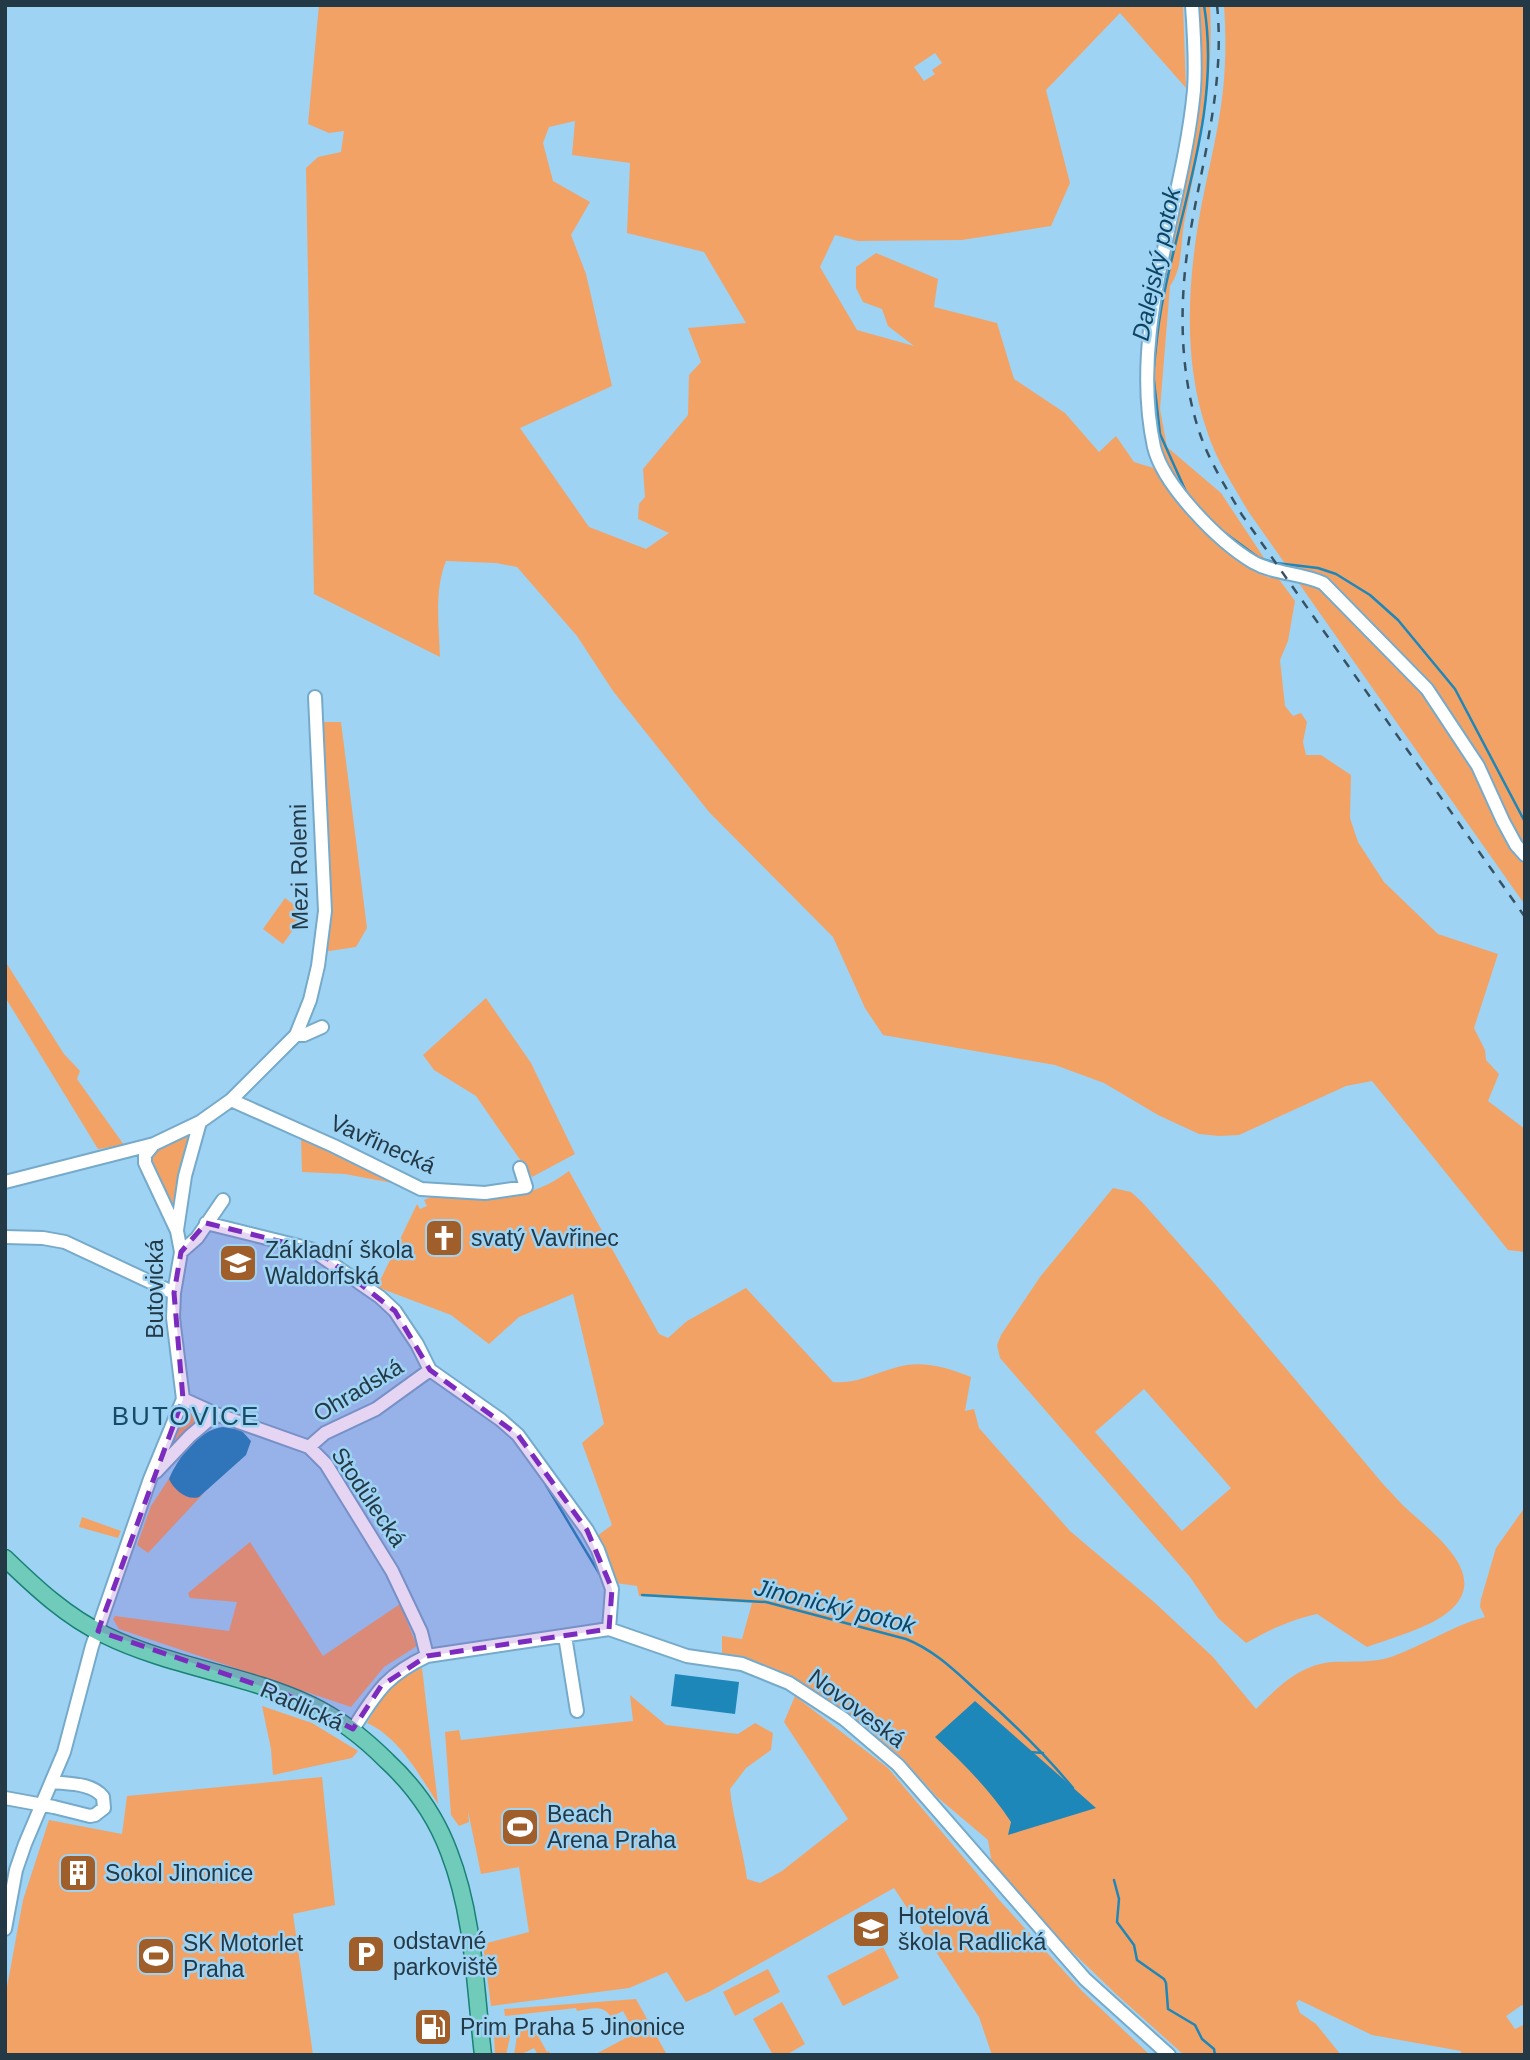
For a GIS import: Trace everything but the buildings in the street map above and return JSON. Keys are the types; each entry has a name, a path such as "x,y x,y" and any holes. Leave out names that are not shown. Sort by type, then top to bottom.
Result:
{"main road":[{"name":"Radlická","path":"5,1558 59,1607 97,1632 143,1651 287,1695 320,1709 353,1729 403,1775 425,1805 449,1850 458,1875 466,1916 483,2055"}],"street":[{"path":"1192,5 1194,90 1147,348 1147,395 1155,449 1165,472 1182,499 1216,533 1252,562 1273,570 1307,576 1323,583 1427,689 1478,766 1503,821 1516,845 1525,855"},
{"name":"Mezi Rolemi","path":"5,1182 154,1144 200,1122 230,1100 296,1035 310,1000 325,911 315,697"},
{"path":"296,1035 304,1035 323,1027"},
{"name":"Vavřinecká","path":"230,1100 334,1146 421,1189 485,1193 526,1187 520,1168"},
{"path":"177,1231 185,1175 200,1122"},
{"name":"Butovická","path":"154,1144 145,1155 145,1163 177,1231 181,1252 174,1293 174,1339 183,1399"},
{"path":"181,1252 197,1238 223,1200"},
{"path":"206,1223 299,1245 328,1259 395,1311 430,1370 518,1435 587,1530 598,1550 612,1589 609,1629"},
{"path":"5,1237 43,1238 65,1242 174,1293"},
{"name":"Ohradská","path":"309,1447 325,1433 376,1409 430,1370"},
{"path":"5,1929 16,1870 67,1740 97,1632 150,1479 183,1399"},
{"name":"Stodůlecká","path":"183,1399 216,1414 309,1447 326,1464 392,1571 421,1632 427,1656"},
{"path":"150,1479 190,1436 216,1414"},
{"name":"Novoveská","path":"353,1729 382,1686 402,1668 427,1656 609,1629 687,1656 742,1664 789,1683 844,1719 898,1765 1085,1979 1169,2055"},
{"path":"565,1636 578,1711"},
{"path":"5,1798 90,1816 96,1815 104,1808 103,1797 93,1788 52,1782"}],"highlighted area":[{"path":"206,1223 299,1246 328,1259 395,1311 430,1370 518,1435 587,1530 612,1589 609,1629 427,1656 381,1686 353,1729 287,1695 98,1631 183,1399 174,1293 181,1252"}],"shaded area":[{"path":"319,5 1183,5 1186,88 1120,13 1046,90 1070,183 1051,226 962,240 858,241 835,235 820,267 857,330 914,346 888,326 882,309 863,302 856,288 856,267 876,253 938,279 934,307 997,323 1014,379 1065,413 1099,452 1116,436 1134,462 1160,470 1211,535 1267,577 1278,578 1295,601 1288,641 1280,660 1285,706 1293,716 1301,713 1307,722 1303,742 1306,755 1321,755 1351,775 1350,818 1358,842 1384,882 1438,934 1498,954 1474,1028 1485,1050 1486,1060 1499,1074 1488,1101 1525,1129 1525,1252 1508,1250 1372,1081 1346,1086 1239,1135 1219,1136 1199,1134 1158,1115 1104,1083 1055,1065 883,1035 865,1008 833,937 709,812 613,691 577,636 517,567 496,563 446,561 439,596 440,657 314,594 306,168 318,157 341,152 344,131 329,133 308,124","holes":["935,53 942,63 932,70 935,74 924,81 914,67","575,121 572,155 630,163 627,233 704,252 746,323 688,328 701,362 689,375 688,415 643,469 645,497 639,504 638,519 669,533 646,549 589,527 520,428 612,386 586,274 571,235 590,202 553,181 543,143 549,127"]},
{"path":"1196,5 1210,5 1210,62 1200,142 1179,264 1170,286 1160,409 1167,447 1221,493 1264,558 1252,558 1187,499 1163,456 1151,392 1164,276 1185,170"},
{"path":"1224,5 1525,5 1525,905 1248,511 1220,462 1207,431 1192,357 1191,281 1197,231 1223,90"},
{"path":"321,722 341,722 367,928 356,947 323,952"},
{"path":"285,898 305,913 283,944 263,929"},
{"path":"5,961 64,1054 80,1071 77,1079 124,1145 98,1149 5,997"},
{"path":"486,998 531,1063 575,1154 532,1177 476,1096 434,1070 423,1055"},
{"path":"193,1128 177,1223 149,1163 153,1152"},
{"path":"301,1137 403,1185 345,1174 302,1172"},
{"path":"569,1171 659,1334 668,1338 687,1321 746,1288 833,1382 852,1381 915,1364 940,1367 971,1377 965,1411 974,1409 979,1428 1070,1531 1154,1602 1213,1657 1256,1709 1299,1672 1332,1662 1369,1661 1391,1657 1485,1617 1480,1607 1481,1599 1496,1548 1525,1507 1525,2009 1522,2005 1506,2016 1515,2029 1525,2024 1525,2055 1461,2055 1461,2051 1372,2035 1299,2000 1296,2003 1300,2013 1316,2024 1341,2055 1184,2055 1063,1943 992,1864 988,1840 937,1797 903,1759 852,1715 791,1679 722,1656 722,1636 742,1639 752,1603 639,1596 637,1586 616,1583 597,1536 612,1525 582,1443 604,1424 573,1294 519,1317 489,1344 451,1315 377,1287 417,1204 420,1209 427,1206 424,1200 431,1197 503,1197 553,1182","holes":["433,1222 439,1223 453,1241 453,1247 450,1249 448,1246 445,1248 434,1234 431,1236 428,1232"]},
{"path":"1113,1188 1131,1192 1214,1283 1383,1484 1450,1550 1464,1579 1462,1594 1453,1608 1425,1626 1367,1647 1317,1614 1280,1626 1246,1643 1218,1618 1190,1577 1000,1358 997,1345 1001,1335 1040,1277","holes":["1144,1389 1231,1488 1182,1531 1095,1432"]},
{"path":"184,1410 201,1418 173,1446 170,1445"},
{"path":"170,1477 177,1488 189,1497 194,1498 204,1493 148,1553 137,1545 151,1506"},
{"path":"82,1517 121,1531 118,1538 79,1527"},
{"path":"250,1542 323,1656 400,1604 417,1646 384,1667 351,1707 119,1629 113,1619 115,1616 229,1631 237,1602 190,1598 188,1593"},
{"path":"422,1668 438,1804 399,1747 367,1723 383,1696 395,1683"},
{"path":"630,1695 666,1725 738,1734 755,1723 773,1733 771,1750 746,1768 730,1789 747,1879 760,1883 782,1871 848,1819 784,1722 795,1696 888,1768 1001,1902 1082,1991 1150,2055 992,2055 979,2017 894,1888 709,1992 686,2002 667,1972 629,1988 491,2006 483,1944 529,1932 519,1867 481,1874 468,1811 469,1822 459,1826 451,1815 445,1732 459,1730 461,1740 633,1721"},
{"path":"262,1706 312,1723 358,1751 352,1758 273,1775 271,1749"},
{"name":"SK Motorlet Praha","path":"322,1777 335,1905 293,1914 313,2055 5,2055 5,1998 23,1900 49,1820 122,1834 127,1796"},
{"path":"883,1947 899,1978 843,2006 827,1976"},
{"path":"768,1969 780,1992 735,2016 723,1992"},
{"path":"636,1999 667,2055 594,2055 635,2033 623,2011 611,2017 604,2010 577,2011 576,2008 505,2016 504,2009"},
{"path":"782,2002 805,2044 786,2055 773,2055 753,2019"},
{"path":"530,2027 551,2055 538,2055 534,2048 514,2055 518,2029"},
{"path":"507,2030 510,2037 506,2055 495,2055 494,2033"}],"water":[{"path":"223,1427 241,1430 251,1441 246,1455 199,1497 181,1494 169,1479 178,1462 197,1439"},
{"path":"675,1674 739,1682 735,1714 671,1706"},
{"path":"975,1701 1096,1808 1008,1835 1011,1822 1003,1810 935,1737"}],"waterway":[{"name":"Dalejský potok","path":"1154,367 1162,304 1203,119 1208,43 1204,5"},
{"name":"Dalejský potok","path":"1154,381 1160,434 1187,494"},
{"name":"Dalejský potok","path":"1225,533 1259,558 1318,568 1336,574 1370,595 1398,620 1455,689 1525,822"},
{"name":"Jinonický potok","path":"546,1485 602,1578"},
{"name":"Jinonický potok","path":"642,1595 766,1602 906,1639 935,1655 1002,1713 1073,1788"},
{"name":"Jinonický potok","path":"1029,1752 1043,1753"},
{"name":"Jinonický potok","path":"1114,1880 1119,1899 1117,1922 1134,1945 1137,1960 1164,1979 1168,2009 1195,2025 1202,2039 1214,2049 1215,2055"}],"railway":[{"path":"1217,5 1219,33 1216,89 1184,279 1184,358 1200,434 1214,466 1242,515 1525,917"}],"place":[{"name":"svatý Vavřinec","path":"444,1238"},
{"name":"Základní škola Waldorfská","path":"238,1263"},
{"name":"Beach Arena Praha","path":"520,1827"},
{"name":"Sokol Jinonice","path":"78,1873"},
{"name":"Hotelová škola Radlická","path":"871,1929"},
{"name":"odstavné parkoviště","path":"366,1954"},
{"name":"SK Motorlet Praha","path":"156,1956"},
{"name":"Prim Praha 5 Jinonice","path":"433,2027"}],"district":[{"name":"BUTOVICE","path":"186,1416"}]}
